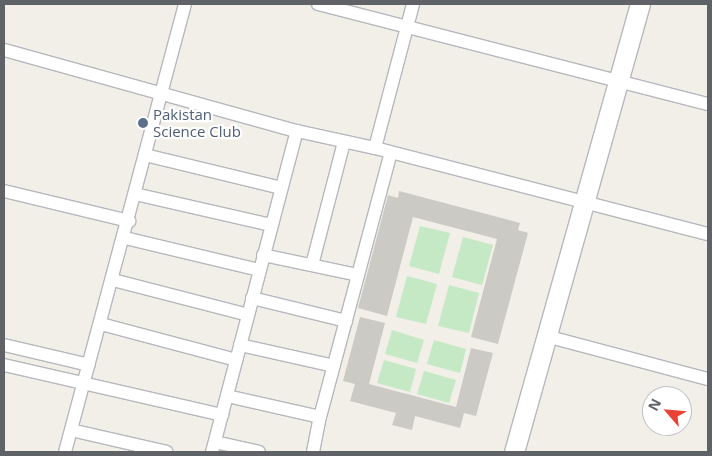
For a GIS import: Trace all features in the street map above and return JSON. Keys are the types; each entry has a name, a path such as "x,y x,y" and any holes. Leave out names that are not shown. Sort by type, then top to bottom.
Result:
{"street":[{"path":"65,452 125,238 185,4"},
{"path":"318,4 708,104"},
{"path":"376,148 413,4"},
{"path":"514,452 546,336 586,205 640,4"},
{"path":"4,50 161,95 297,131 376,148 586,205 708,234"},
{"path":"259,452 213,447 297,131"},
{"path":"312,265 344,142"},
{"path":"313,452 320,417 391,152"},
{"path":"145,156 281,188"},
{"path":"4,191 129,220"},
{"path":"135,194 271,226"},
{"path":"125,238 260,270"},
{"path":"263,254 358,275"},
{"path":"113,280 248,315"},
{"path":"252,298 346,321"},
{"path":"101,324 236,360"},
{"path":"546,336 708,379"},
{"path":"4,345 89,365"},
{"path":"240,346 334,366"},
{"path":"4,365 84,385 222,415"},
{"path":"227,396 320,417"},
{"path":"71,430 167,452"}],"green space":[{"path":"420,226 450,233 439,274 409,266"},
{"path":"463,237 493,245 482,285 452,277"},
{"path":"407,276 437,284 426,324 396,317"},
{"path":"449,285 479,293 469,333 438,326"},
{"path":"392,330 424,340 417,363 385,354"},
{"path":"434,340 466,349 460,373 427,364"},
{"path":"384,360 416,369 410,392 377,383"},
{"path":"424,371 456,380 449,403 417,394"}],"building":[{"path":"399,191 520,223 518,230 528,233 498,344 471,337 497,239 413,217 387,316 358,308 388,195 398,198"},
{"path":"360,317 385,323 369,384 456,407 471,348 493,353 476,416 464,413 460,428 415,416 412,430 392,425 396,413 350,401 355,384 343,381"}],"place":[{"name":"Pakistan Science Club","path":"143,123"}]}
